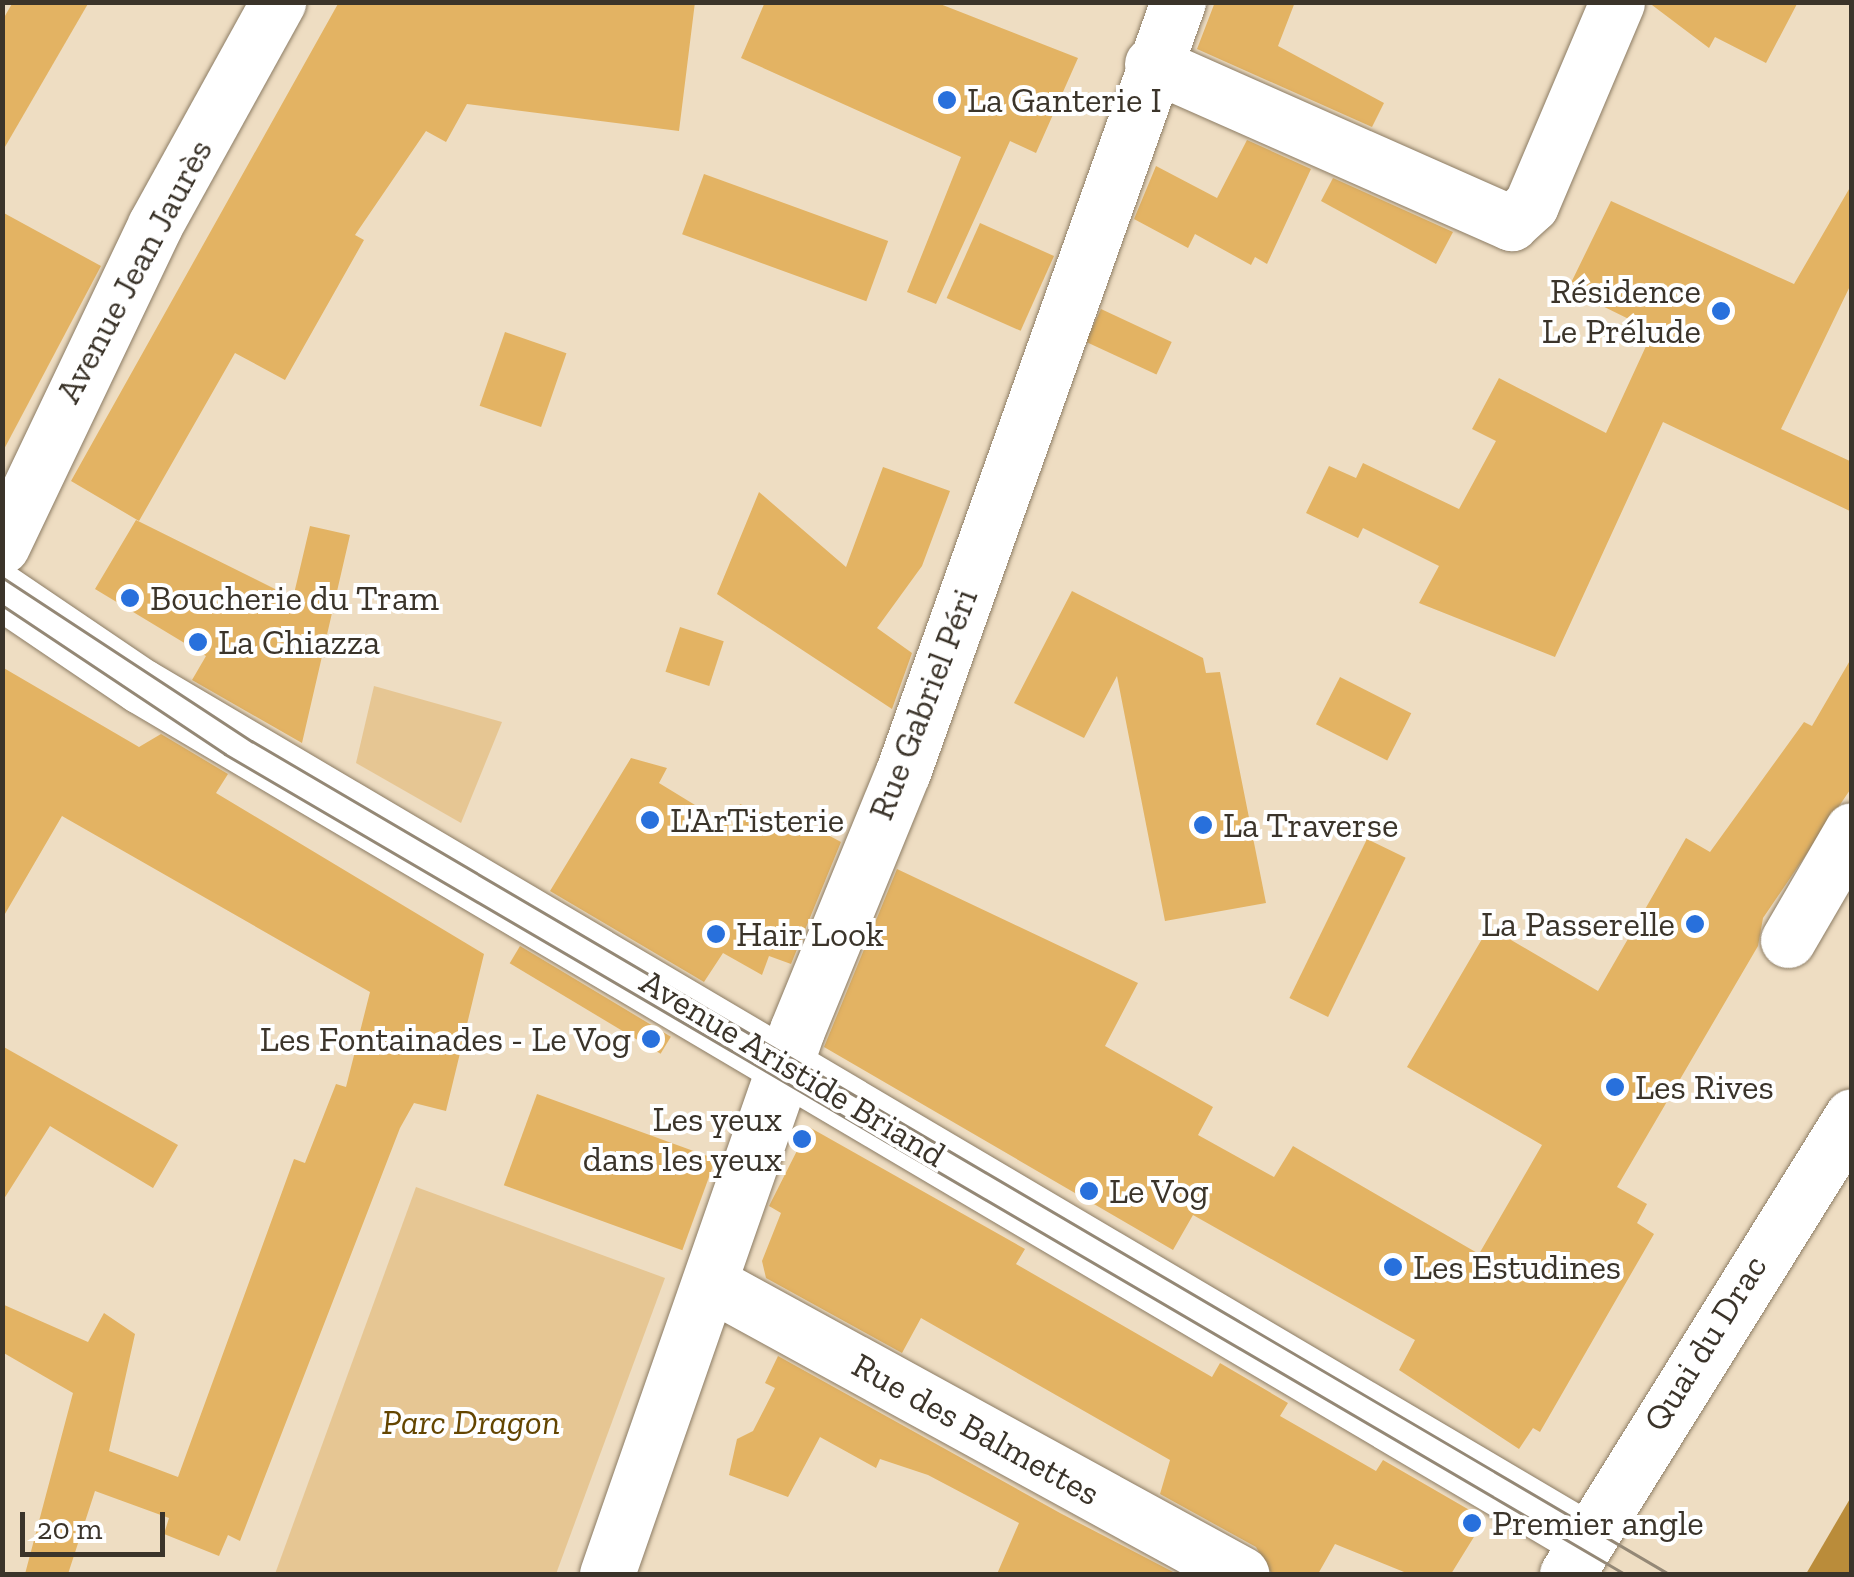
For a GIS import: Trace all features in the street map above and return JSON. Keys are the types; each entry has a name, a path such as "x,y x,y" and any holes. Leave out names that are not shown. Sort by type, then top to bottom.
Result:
{"street":[{"name":"Avenue Jean Jaurès","path":"2,546 147,240 278,2"},
{"name":"Rue Gabriel Péri","path":"607,1574 786,1064 903,772 1152,64 1178,2"},
{"path":"1152,64 1511,223 1531,205 1617,2"},
{"name":"Avenue Aristide Briand","path":"2,592 142,686 786,1064 1577,1557"},
{"path":"1788,940 1852,830"},
{"name":"Quai du Drac","path":"1577,1557 1852,1116"},
{"name":"Rue des Balmettes","path":"710,1283 1242,1574"}],"green space":[{"path":"374,686 502,722 461,823 356,763"},
{"name":"Parc Dragon","path":"416,1187 665,1278 556,1574 275,1574"}],"shaded area":[{"path":"1851,1497 1851,1574 1806,1574"}],"building":[{"path":"13,2 89,2 2,152 2,21"},
{"path":"339,2 695,2 679,131 467,104 446,142 426,131 355,235 364,240 285,380 235,353 139,521 71,481"},
{"name":"La Ganterie I","path":"765,2 935,2 1078,58 1036,153 1010,141 936,304 907,292 961,157 741,58"},
{"path":"1215,2 1295,2 1278,46 1384,103 1372,127 1197,49"},
{"path":"1648,2 1798,2 1766,63 1715,37 1709,48"},
{"path":"1247,140 1311,169 1267,264 1255,257 1251,265 1195,234 1188,248 1134,219 1156,166 1217,198"},
{"path":"704,174 888,241 866,301 682,234"},
{"path":"1333,178 1453,232 1436,264 1321,201"},
{"path":"1852,184 1852,282 1781,429 1852,462 1852,512 1663,422 1555,657 1419,603 1439,566 1363,528 1358,538 1306,513 1329,466 1356,478 1363,463 1459,509 1496,441 1472,429 1499,378 1606,433 1653,331 1568,289 1611,201 1794,284"},
{"path":"2,212 101,266 2,453"},
{"path":"980,223 1054,256 1021,331 947,298"},
{"path":"1101,309 1172,342 1156,375 1086,342"},
{"path":"505,332 566,353 541,427 480,406"},
{"path":"883,467 950,491 922,566 877,628 912,653 892,709 717,594 759,492 846,567"},
{"path":"136,520 293,598 310,526 350,535 302,743 192,680 206,656 95,589"},
{"name":"La Traverse","path":"1072,591 1203,658 1206,673 1220,672 1266,903 1165,921 1117,676 1084,738 1014,703"},
{"path":"680,627 724,641 709,686 665,672"},
{"path":"1852,657 1852,787 1763,918 1758,946 1617,1187 1647,1204 1637,1223 1654,1234 1540,1432 1533,1428 1519,1449 1399,1370 1415,1340 1193,1215 1173,1250 824,1047 897,869 1138,983 1105,1046 1213,1107 1198,1135 1274,1177 1293,1146 1479,1254 1542,1145 1407,1067 1489,927 1598,991 1686,838 1710,852 1804,722 1812,726"},
{"path":"2,667 139,747 161,734 228,774 216,793 484,954 446,1111 414,1103 400,1128 240,1541 228,1535 219,1556 164,1534 169,1518 95,1491 68,1574 25,1574 73,1393 2,1352 2,1304 88,1342 104,1313 135,1334 109,1451 178,1477 294,1159 305,1163 336,1084 346,1087 370,992 62,816 2,919"},
{"path":"1340,677 1411,713 1387,761 1316,724"},
{"path":"631,758 667,768 659,783 731,827 740,804 778,819 781,810 841,842 791,964 769,956 762,975 723,953 704,982 550,891"},
{"path":"1367,839 1406,858 1328,1017 1289,998"},
{"path":"520,946 671,1037 661,1054 510,963"},
{"path":"2,1046 178,1145 153,1188 50,1126 2,1202"},
{"path":"537,1094 716,1159 682,1250 504,1185"},
{"path":"809,1127 1025,1249 1016,1264 1212,1377 1220,1363 1288,1403 1280,1416 1376,1471 1383,1460 1485,1519 1451,1574 1409,1574 1335,1544 1318,1574 1272,1574 1256,1547 1160,1494 1170,1460 921,1318 902,1353 766,1278 762,1261 781,1213 769,1206"},
{"path":"778,1356 1177,1574 997,1574 1019,1523 928,1475 880,1459 876,1468 820,1437 788,1497 729,1475 737,1439 753,1431 775,1388 765,1383"}],"tram line":[{"path":"2,577 252,741 1669,1574"},
{"path":"2,605 225,754 1625,1574"}],"place":[{"name":"La Ganterie I","path":"947,100"},
{"name":"Résidence Le Prélude","path":"1721,311"},
{"name":"Boucherie du Tram","path":"130,598"},
{"name":"La Chiazza","path":"198,642"},
{"name":"L'ArTisterie","path":"650,820"},
{"name":"La Traverse","path":"1203,825"},
{"name":"La Passerelle","path":"1695,924"},
{"name":"Hair Look","path":"716,934"},
{"name":"Les Fontainades - Le Vog","path":"651,1039"},
{"name":"Les Rives","path":"1615,1087"},
{"name":"Les yeux dans les yeux","path":"802,1139"},
{"name":"Le Vog","path":"1089,1191"},
{"name":"Les Estudines","path":"1393,1267"},
{"name":"Premier angle","path":"1472,1523"}]}
